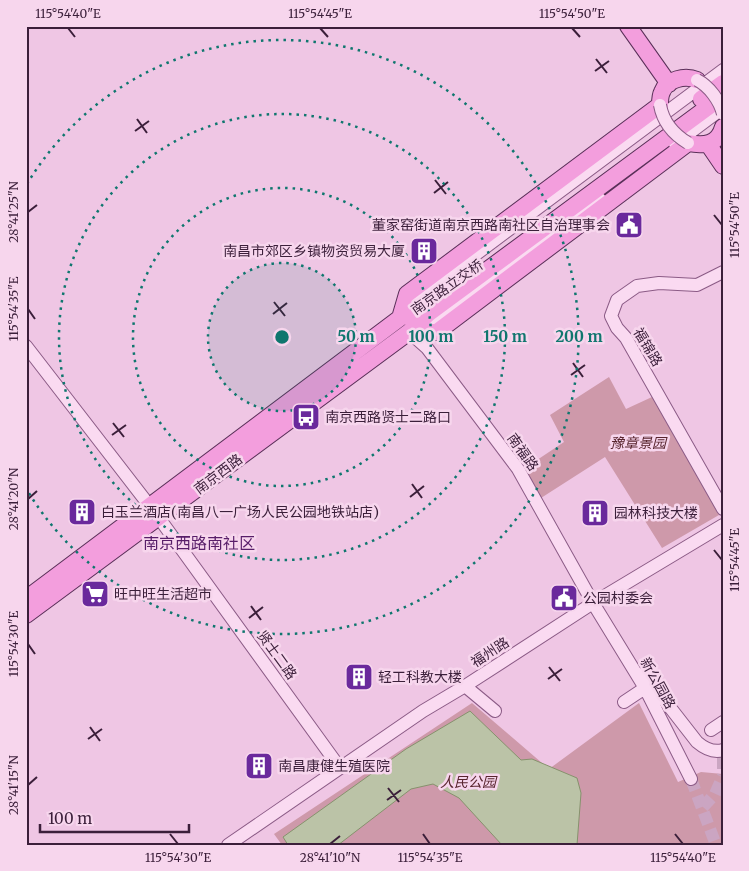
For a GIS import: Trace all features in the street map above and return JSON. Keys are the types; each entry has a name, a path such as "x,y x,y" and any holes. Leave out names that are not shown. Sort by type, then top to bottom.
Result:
{"main road":[{"path":"628,26 669,84"},
{"path":"400,318 407,294 660,105 662,92 669,84 682,77 697,80"},
{"name":"南京路立交桥","path":"400,318 424,307 723,83"},
{"name":"南京路立交桥","path":"409,332 429,313 723,96"},
{"path":"409,332 438,332 688,143 700,145 719,137 723,166"},
{"name":"南京西路","path":"26,615 400,318"},
{"name":"南京西路","path":"26,599 154,512 409,332"}],"street":[{"name":"南京路立交桥","path":"400,318 420,296 723,70"},
{"path":"697,80 705,84 721,106 723,114"},
{"path":"660,105 662,116 676,136 688,143"},
{"name":"南京路立交桥","path":"409,332 435,322 723,108"},
{"name":"福锦路","path":"723,272 697,285 659,283 637,286 616,300 611,316 617,328 626,338 723,509"},
{"name":"南福路","path":"409,332 427,348 518,469 593,604"},
{"name":"贤士二路","path":"26,346 154,512 340,768"},
{"name":"福州路","path":"228,845 423,711 723,525"},
{"name":"新公园路","path":"593,604 645,688 691,778"},
{"path":"611,631 697,742 706,749 723,750"},
{"path":"465,686 495,711"},
{"path":"624,702 645,688"},
{"path":"711,730 723,722"}],"green space":[{"name":"豫章景园","path":"609,377 626,409 652,397 719,515 662,548 605,457 541,498 522,470 564,442 550,415"},
{"name":"人民公园","path":"472,703 549,769 639,703 678,782 701,772 723,774 723,845 282,845 274,834"}],"shaded area":[{"path":"470,711 521,760 532,759 577,778 581,793 577,845 502,845 459,798 433,784 411,789 338,845 288,845 283,837 406,749"}],"tunnel":[{"path":"723,757 723,774"},
{"path":"703,807 715,794 723,776"},
{"path":"691,779 716,845"}],"place":[{"name":"董家窑街道南京西路南社区自治理事会","path":"629,225"},
{"name":"南昌市郊区乡镇物资贸易大厦","path":"424,251"},
{"name":"南京西路贤士二路口","path":"306,417"},
{"name":"白玉兰酒店(南昌八一广场人民公园地铁站店)","path":"82,512"},
{"name":"园林科技大楼","path":"595,513"},
{"name":"旺中旺生活超市","path":"95,594"},
{"name":"公园村委会","path":"564,598"},
{"name":"轻工科教大楼","path":"359,677"},
{"name":"南昌康健生殖医院","path":"259,766"}],"district":[{"name":"南京西路南社区","path":"199,543"}]}
